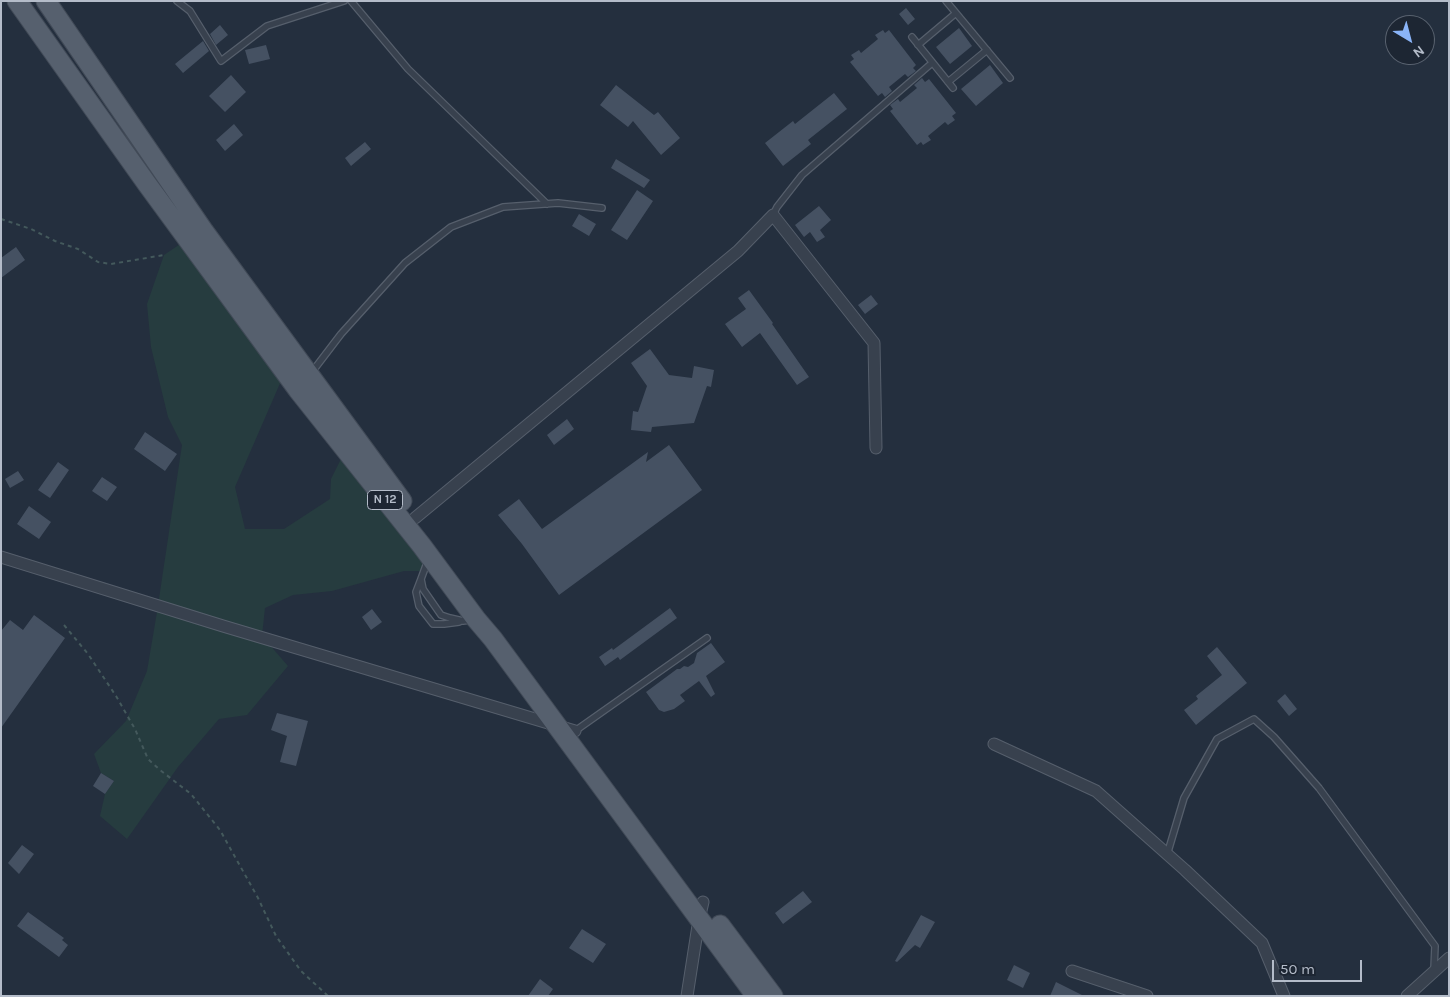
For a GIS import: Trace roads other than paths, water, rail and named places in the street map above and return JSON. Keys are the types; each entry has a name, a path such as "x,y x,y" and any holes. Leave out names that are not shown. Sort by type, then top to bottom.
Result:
{"main road":[{"name":"N 12","path":"17,1 141,176 298,390 429,555 469,620 493,639 566,729"},
{"name":"N 12","path":"50,4 203,230 415,518 566,729 701,910 773,996"},
{"name":"N 12","path":"701,910 756,996"}],"street":[{"path":"415,518 738,251 773,215 874,343 876,448"},
{"path":"1,557 566,729"},
{"path":"994,744 1096,791 1262,943 1284,996"},
{"path":"688,996 701,910"},
{"path":"1407,996 1449,958"},
{"path":"1072,971 1147,996"}],"lane":[{"path":"177,1 190,11 221,61 267,26 344,1"},
{"path":"351,1 408,69 547,204"},
{"path":"946,1 1010,78"},
{"path":"918,45 956,13"},
{"path":"912,37 953,88"},
{"path":"948,82 987,50"},
{"path":"773,215 802,175 932,63"},
{"path":"309,376 341,334 405,263 452,227 503,207 558,203 602,208"},
{"path":"429,555 416,592 419,606 433,624 469,620"},
{"path":"421,579 423,589 441,614 450,618 469,620"},
{"path":"566,729 707,638"},
{"path":"1167,854 1184,798 1217,739 1254,719 1274,737 1319,788 1435,946 1434,971"}]}
